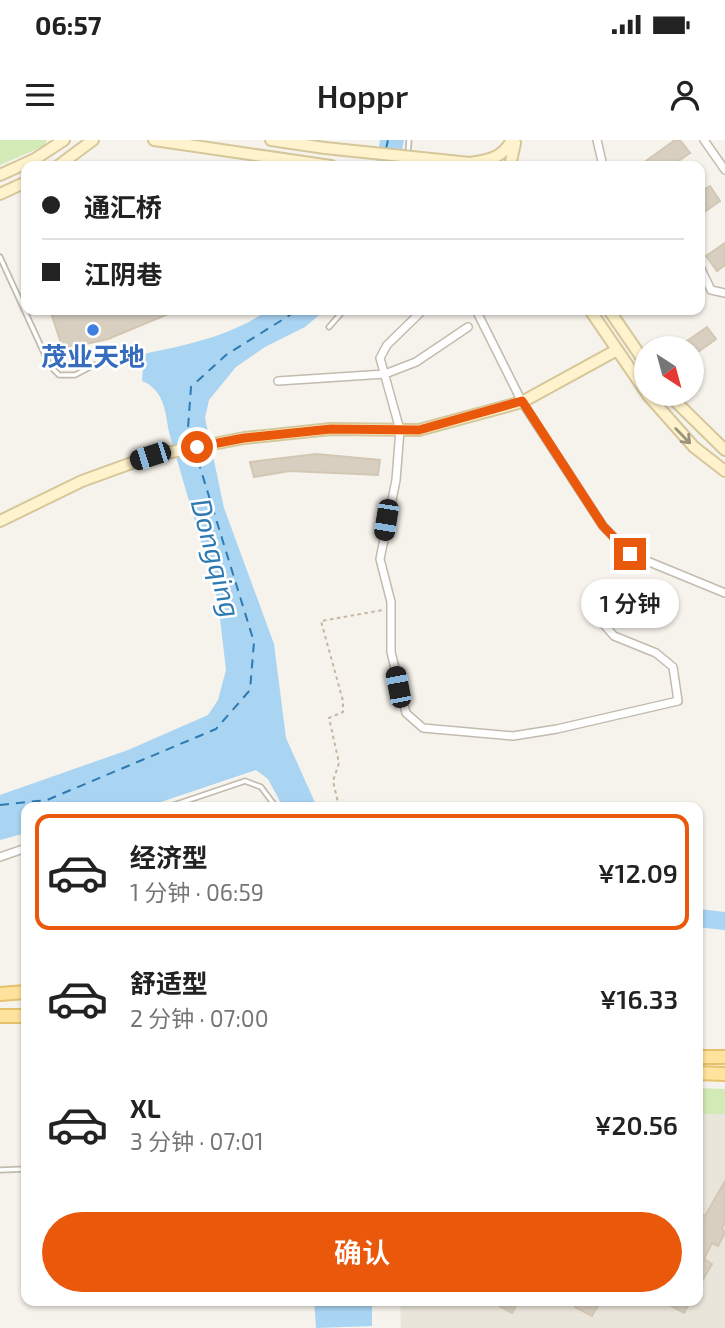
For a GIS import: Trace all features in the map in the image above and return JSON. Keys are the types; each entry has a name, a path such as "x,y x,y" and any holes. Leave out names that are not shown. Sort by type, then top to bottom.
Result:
{"main road":[{"path":"31,161 64,140"},
{"path":"65,161 93,140"},
{"path":"154,140 284,161"},
{"path":"271,140 451,161"},
{"path":"482,161 494,159 506,152 514,140"},
{"path":"511,161 514,140"},
{"path":"0,175 21,165"},
{"path":"0,194 21,184"},
{"path":"593,315 634,377"},
{"path":"612,315 634,346"},
{"path":"0,521 82,481 150,456 244,438 331,429 419,430 522,401 615,351"},
{"path":"658,406 694,447 725,471"},
{"path":"680,406 725,450"},
{"path":"0,994 21,992"},
{"path":"0,1016 21,1016"},
{"path":"703,1057 725,1058"},
{"path":"703,1073 725,1074"}],"street":[{"path":"597,140 602,161"},
{"path":"704,140 725,170"},
{"path":"705,277 711,290 725,293"},
{"path":"418,315 387,345 380,358 400,430 396,480 380,559 391,608 391,652 406,713 424,728 513,736 557,729 678,701 673,667 656,653 614,636 600,619"},
{"path":"479,315 522,401 603,526 630,554 725,593"},
{"path":"278,381 385,374 416,362 468,327"},
{"path":"0,857 21,850"}],"lane":[{"path":"407,161 409,140"},
{"path":"0,257 21,303"},
{"path":"27,315 50,366 59,375 75,375 93,365"},
{"path":"329,327 340,315"},
{"path":"183,802 244,781 261,787 272,802"},
{"path":"0,1170 21,1169"}],"path":[{"path":"338,802 333,781 339,763 329,718 343,712 343,701 321,621 391,608"}],"shaded area":[{"path":"703,1114 725,1114 725,1328 401,1328 400,1306 703,1306"}],"green space":[{"path":"0,140 47,140 44,146 0,165"},
{"path":"703,1088 725,1089 725,1114 703,1114"}],"water":[{"path":"380,140 404,140 400,161 377,161"},
{"name":"Dongqing","path":"260,315 319,315 305,327 265,347 236,367 209,400 205,418 224,508 274,644 286,738 315,802 280,802 268,779 256,770 161,802 21,802 21,834 0,840 0,795 128,750 208,715 218,700 226,670 218,601 162,402 155,390 142,381 144,354 193,343"},
{"path":"314,1306 372,1306 372,1326 316,1328"}],"building":[{"path":"675,140 680,140 690,153 678,161 646,161"},
{"path":"710,186 720,201 705,212 705,189"},
{"path":"725,243 725,265 717,271 706,256"},
{"name":"茂业天地","path":"52,315 166,315 108,339 63,349"},
{"path":"707,327 716,339 704,348 704,336 694,336"},
{"path":"316,454 380,460 378,475 290,471 254,477 250,462"},
{"path":"725,1181 725,1222 722,1228 725,1233 718,1246 712,1243 704,1259 712,1264 703,1279 703,1215 705,1216"},
{"path":"500,1306 516,1306 512,1313"},
{"path":"575,1306 598,1306 592,1316"},
{"path":"672,1306 688,1306 684,1313"}],"waterway":[{"path":"703,919 725,921"}],"ferry route":[{"path":"386,149 388,140"},
{"path":"193,442 188,428 191,387 226,355 290,315"},
{"path":"28,802 47,800 216,729 250,690 254,642 195,451"},
{"path":"0,805 21,803"}],"place":[{"name":"茂业天地","path":"93,330"}],"route":[{"path":"197,447 244,438 331,429 419,430 522,401 603,526 630,554"}]}
